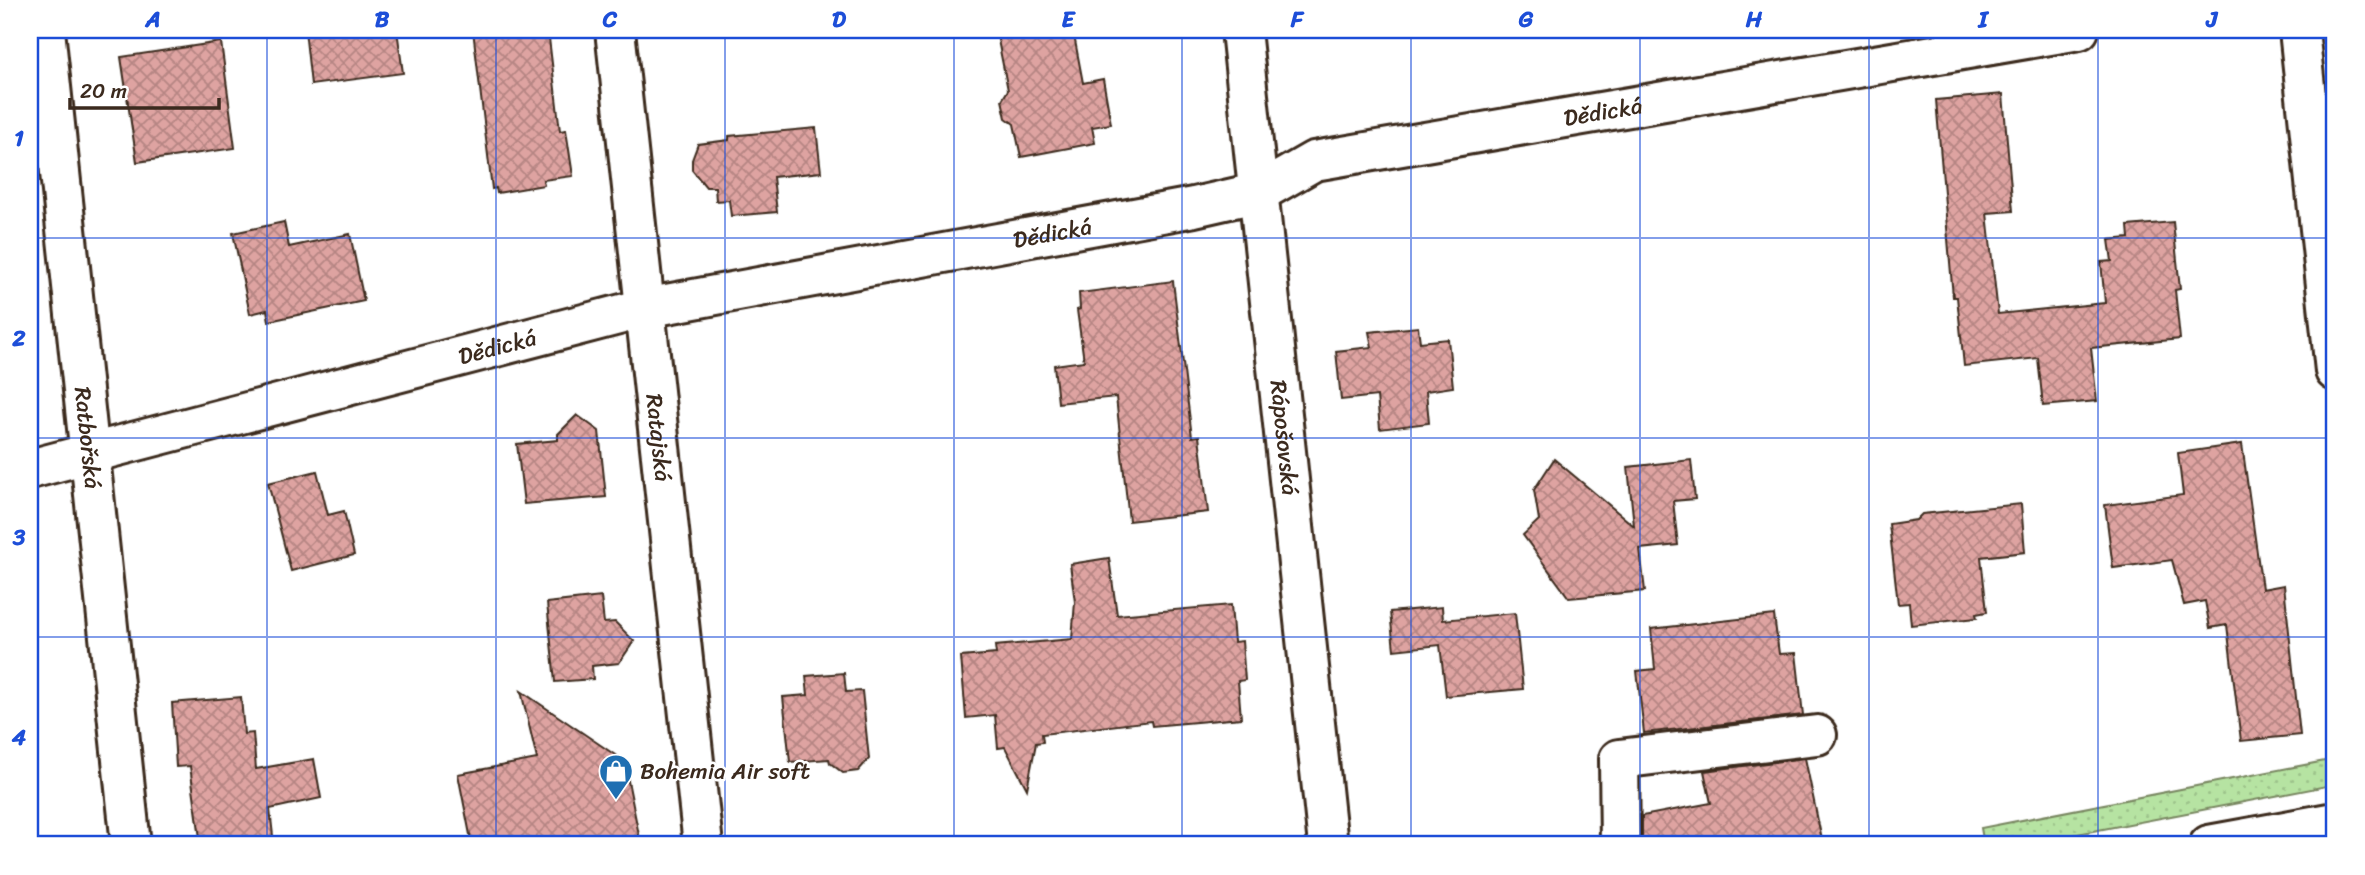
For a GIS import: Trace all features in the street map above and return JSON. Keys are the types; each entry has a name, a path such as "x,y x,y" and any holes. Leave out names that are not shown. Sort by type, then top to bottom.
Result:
{"street":[{"name":"Ratbořská","path":"45,30 131,845"},
{"name":"Ratajská","path":"615,30 703,845"},
{"name":"Rápošovská","path":"1241,30 1328,845"},
{"name":"Dědická","path":"30,469 645,308 1194,207 1260,192 1314,161 2079,30"},
{"path":"2298,30 2335,371"},
{"path":"1620,845 1619,759 1817,735"},
{"path":"2209,845 2335,822"}],"green space":[{"path":"2335,759 2327,786 2020,845 1984,845 1981,828"}],"building":[{"path":"305,30 397,30 403,73 311,85"},
{"path":"473,30 548,30 560,131 566,130 573,176 543,180 544,185 497,193 496,188 492,189"},
{"path":"996,30 1073,30 1083,83 1103,79 1111,124 1092,127 1095,143 1021,157 1014,124 1006,118 1002,100 1008,90"},
{"path":"221,42 235,148 137,162 121,57"},
{"path":"2003,94 2013,211 1987,213 1998,314 2105,303 2101,262 2112,261 2109,240 2129,238 2128,226 2173,222 2180,289 2175,290 2180,339 2091,348 2097,401 2043,406 2038,358 1964,366 1957,297 1953,297 1936,100"},
{"path":"816,128 821,172 773,177 777,212 731,216 729,200 716,201 715,187 706,187 692,170 692,160 698,144 729,140 729,136"},
{"path":"284,222 289,247 350,234 364,301 269,321 267,310 250,314 233,233"},
{"path":"1173,281 1192,437 1199,436 1208,512 1129,521 1116,397 1058,403 1054,365 1084,361 1077,310 1080,309 1079,293"},
{"path":"1418,327 1420,342 1448,339 1453,387 1426,391 1429,423 1380,429 1377,396 1341,400 1336,351 1372,347 1369,332"},
{"path":"577,415 599,431 606,497 524,504 517,444 558,440 558,434"},
{"path":"2242,444 2262,589 2284,585 2300,735 2241,741 2227,625 2210,628 2205,601 2184,605 2172,560 2113,568 2105,505 2183,495 2178,453"},
{"path":"1554,459 1634,526 1628,467 1691,460 1695,499 1673,501 1678,545 1640,549 1645,591 1569,598 1523,535 1539,520 1534,490"},
{"path":"317,471 328,515 344,511 354,555 291,571 268,483"},
{"path":"2021,504 2025,552 1981,557 1987,612 1976,614 1977,618 1911,625 1909,603 1898,604 1889,524 1916,520 1922,514"},
{"path":"1109,558 1117,615 1231,605 1234,642 1242,641 1245,680 1238,681 1241,718 1152,726 1151,721 1042,734 1043,742 1036,743 1027,789 1005,747 998,748 995,715 966,718 961,657 996,654 995,646 1072,639 1075,602 1070,564"},
{"path":"601,597 604,623 615,622 634,641 619,663 592,666 593,679 555,682 547,603"},
{"path":"1442,607 1443,620 1515,613 1523,689 1446,696 1440,645 1394,650 1390,612"},
{"path":"1774,615 1779,654 1796,653 1803,715 1644,733 1637,671 1655,669 1651,629"},
{"path":"844,673 846,692 862,691 869,759 858,771 843,773 830,763 829,759 790,762 783,697 808,695 806,676"},
{"path":"521,691 624,761 641,845 472,845 458,774 537,759"},
{"path":"241,697 244,734 253,733 256,769 314,759 321,798 270,809 274,845 201,845 190,766 176,767 172,703"},
{"path":"1805,758 1823,845 1642,845 1642,816 1711,803 1704,771"}],"place":[{"name":"Bohemia Air soft","path":"616,801"}]}
